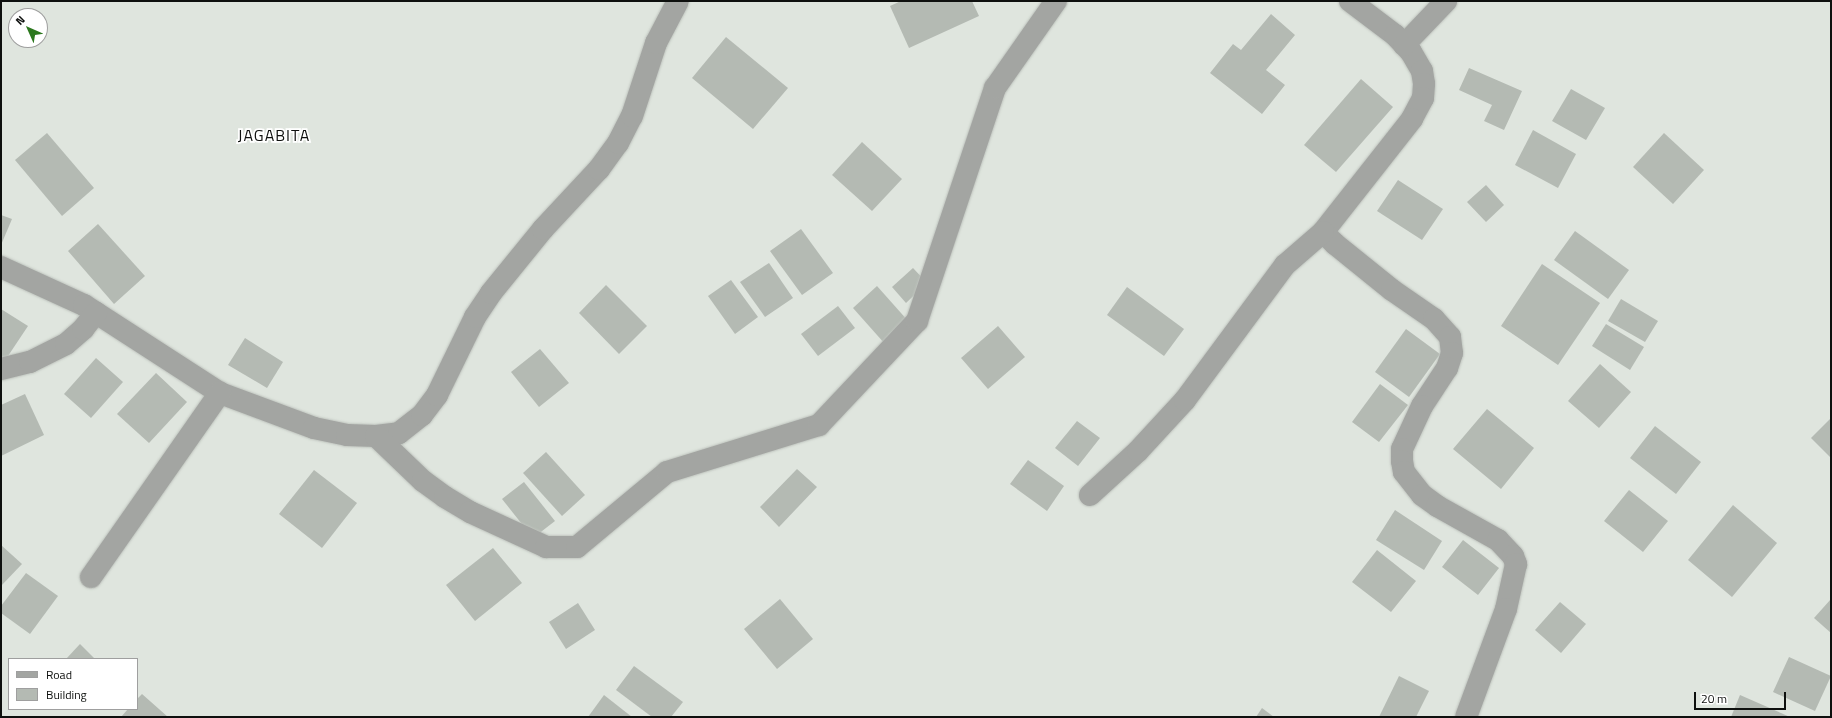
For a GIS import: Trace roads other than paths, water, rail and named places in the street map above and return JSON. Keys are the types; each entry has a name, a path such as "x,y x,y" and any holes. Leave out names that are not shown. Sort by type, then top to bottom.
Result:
{"street":[{"path":"1,267 84,305 220,393 314,428 347,435 376,436 399,433 422,415 437,395 475,317 491,293 543,229 599,169 618,143 632,116 656,43 678,1"},
{"path":"376,436 423,480 445,498 470,512 546,547 577,547 667,472 819,425 918,321 995,88 1056,1"},
{"path":"1090,495 1138,451 1185,400 1285,265 1323,232 1412,119 1423,98 1424,84 1422,71 1411,52 1395,35 1350,1"},
{"path":"1404,45 1446,1"},
{"path":"1323,232 1392,290 1434,319 1450,337 1452,353 1447,368 1422,406 1402,449 1404,472 1412,484 1427,498 1498,540 1513,556 1516,564 1506,609 1466,717"},
{"path":"1,369 30,362 66,344 83,329 96,313"},
{"path":"91,576 220,393"}],"district":[{"name":"JAGABITA","path":"274,135"}]}
